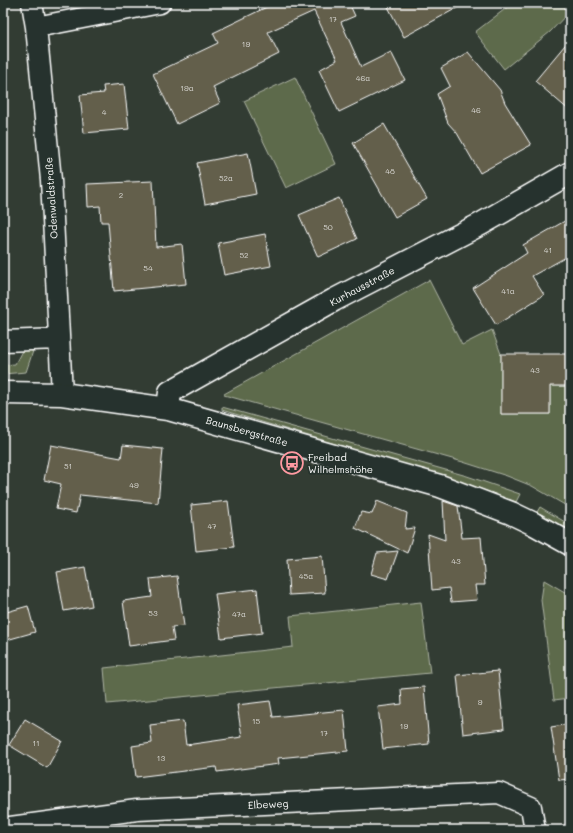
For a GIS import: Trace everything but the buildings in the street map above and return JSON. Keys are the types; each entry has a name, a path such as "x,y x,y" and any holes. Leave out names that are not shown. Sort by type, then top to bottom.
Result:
{"main road":[{"name":"Kurhausstraße","path":"168,409 170,392 334,300 481,224 570,172"},
{"name":"Baunsbergstraße","path":"3,393 62,394 168,409 440,486 511,513 570,544"}],"street":[{"name":"Odenwaldstraße","path":"32,3 36,27 51,180 62,394"},
{"path":"36,27 160,3"},
{"path":"3,341 59,339"},
{"name":"Elbeweg","path":"3,828 137,810 499,793 531,807 535,830"}],"green space":[{"path":"513,3 570,3 570,11 550,32 504,69 475,32"},
{"path":"295,77 336,164 286,188 244,101"},
{"path":"429,280 462,345 492,330 501,354 501,414 550,414 550,386 570,386 570,508 532,486 507,476 463,462 224,395"},
{"path":"23,349 33,351 26,372 3,374 3,365 15,364"},
{"path":"222,407 467,476 520,494 516,502 462,482 222,410"},
{"path":"540,507 570,525 570,532 537,512"},
{"path":"544,580 570,595 570,698 554,700 541,600"},
{"path":"421,602 430,673 107,704 104,668 293,647 290,616"}],"place":[{"name":"Freibad Wilhelmshöhe","path":"292,463"}]}
